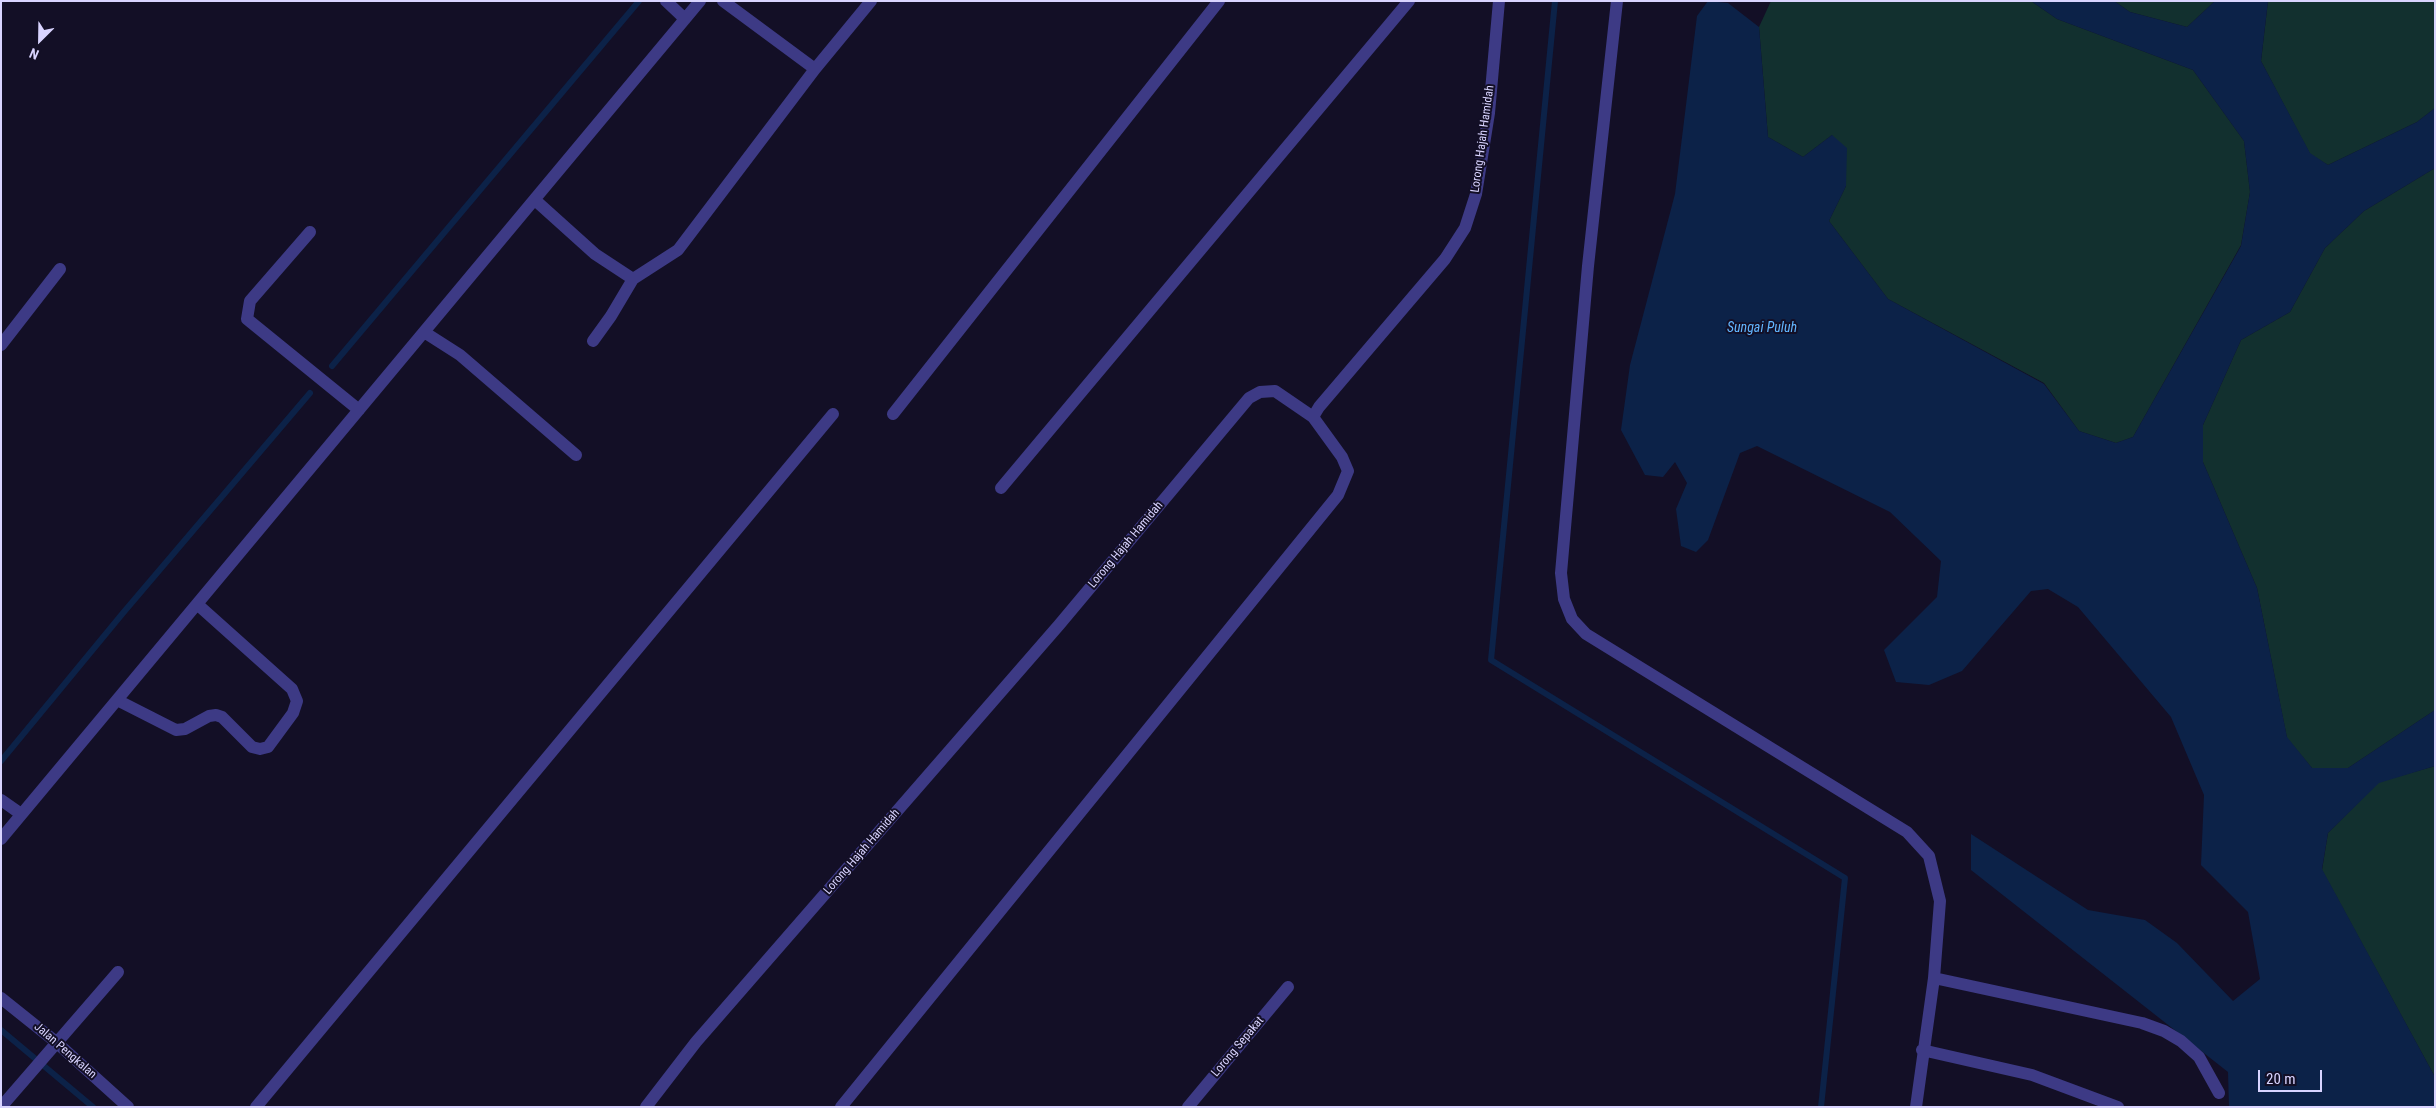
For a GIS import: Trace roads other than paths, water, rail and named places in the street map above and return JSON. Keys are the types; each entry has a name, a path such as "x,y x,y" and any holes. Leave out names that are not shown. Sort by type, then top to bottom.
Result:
{"street":[{"path":"666,1 685,19"},
{"path":"1,839 700,1"},
{"path":"724,1 815,69"},
{"path":"593,340 611,316 633,279 678,250 815,69 871,1"},
{"path":"893,414 1219,1"},
{"path":"1001,488 1409,1"},
{"name":"Lorong Hajah Hamidah","path":"646,1107 696,1042 1040,647 1249,398 1260,392 1276,391 1313,417 1319,407 1445,259 1465,228 1476,194 1489,113 1499,1"},
{"path":"1617,1 1588,266 1561,573 1564,599 1572,619 1586,634 1906,832 1930,856 1940,901 1934,978 1922,1050 1916,1107"},
{"path":"534,200 595,254 633,279"},
{"path":"310,232 250,301 247,319 359,410"},
{"path":"1,346 60,269"},
{"path":"424,332 460,355 576,455"},
{"path":"256,1107 833,414"},
{"path":"841,1107 890,1050 1338,495 1348,471 1342,457 1313,417"},
{"path":"117,700 176,730 186,729 216,714 222,717 252,747 260,749 268,747 293,713 297,701 292,689 197,604"},
{"path":"1,800 21,814"},
{"path":"1,1107 118,972"},
{"path":"1934,978 2142,1023 2164,1031 2181,1041 2199,1057 2219,1093"},
{"name":"Lorong Sepakat","path":"1188,1107 1288,987"},
{"name":"Jalan Pengkalan","path":"1,998 52,1046 128,1107"},
{"path":"1922,1050 2032,1075 2118,1107"}],"water":[{"name":"Sungai Puluh","path":"1708,1 1728,3 1759,27 1768,137 1803,157 1832,135 1847,148 1846,186 1829,221 1888,299 2044,384 2079,431 2116,443 2133,437 2241,246 2250,192 2244,141 2193,70 2057,19 2031,1 2114,1 2130,12 2187,27 2215,1 2268,1 2261,61 2310,153 2328,165 2417,122 2435,108 2435,168 2364,211 2325,248 2290,312 2241,340 2203,425 2203,462 2257,588 2287,737 2312,768 2348,768 2435,710 2435,766 2379,783 2328,833 2322,869 2435,1077 2435,1107 2229,1107 2228,1072 1971,870 1971,834 2088,910 2145,920 2177,943 2233,1001 2260,979 2248,912 2201,865 2204,795 2171,717 2078,607 2048,589 2031,591 1962,671 1929,685 1896,682 1884,650 1937,597 1941,561 1890,512 1757,446 1740,453 1708,540 1696,552 1681,546 1676,509 1687,483 1675,462 1663,477 1645,475 1621,430 1630,365 1675,194 1697,16"}],"waterway":[{"path":"332,366 639,1"},
{"path":"1555,1 1491,660 1845,878 1821,1107"},
{"path":"1,761 123,613 310,393"},
{"path":"1,1030 93,1107"}]}
